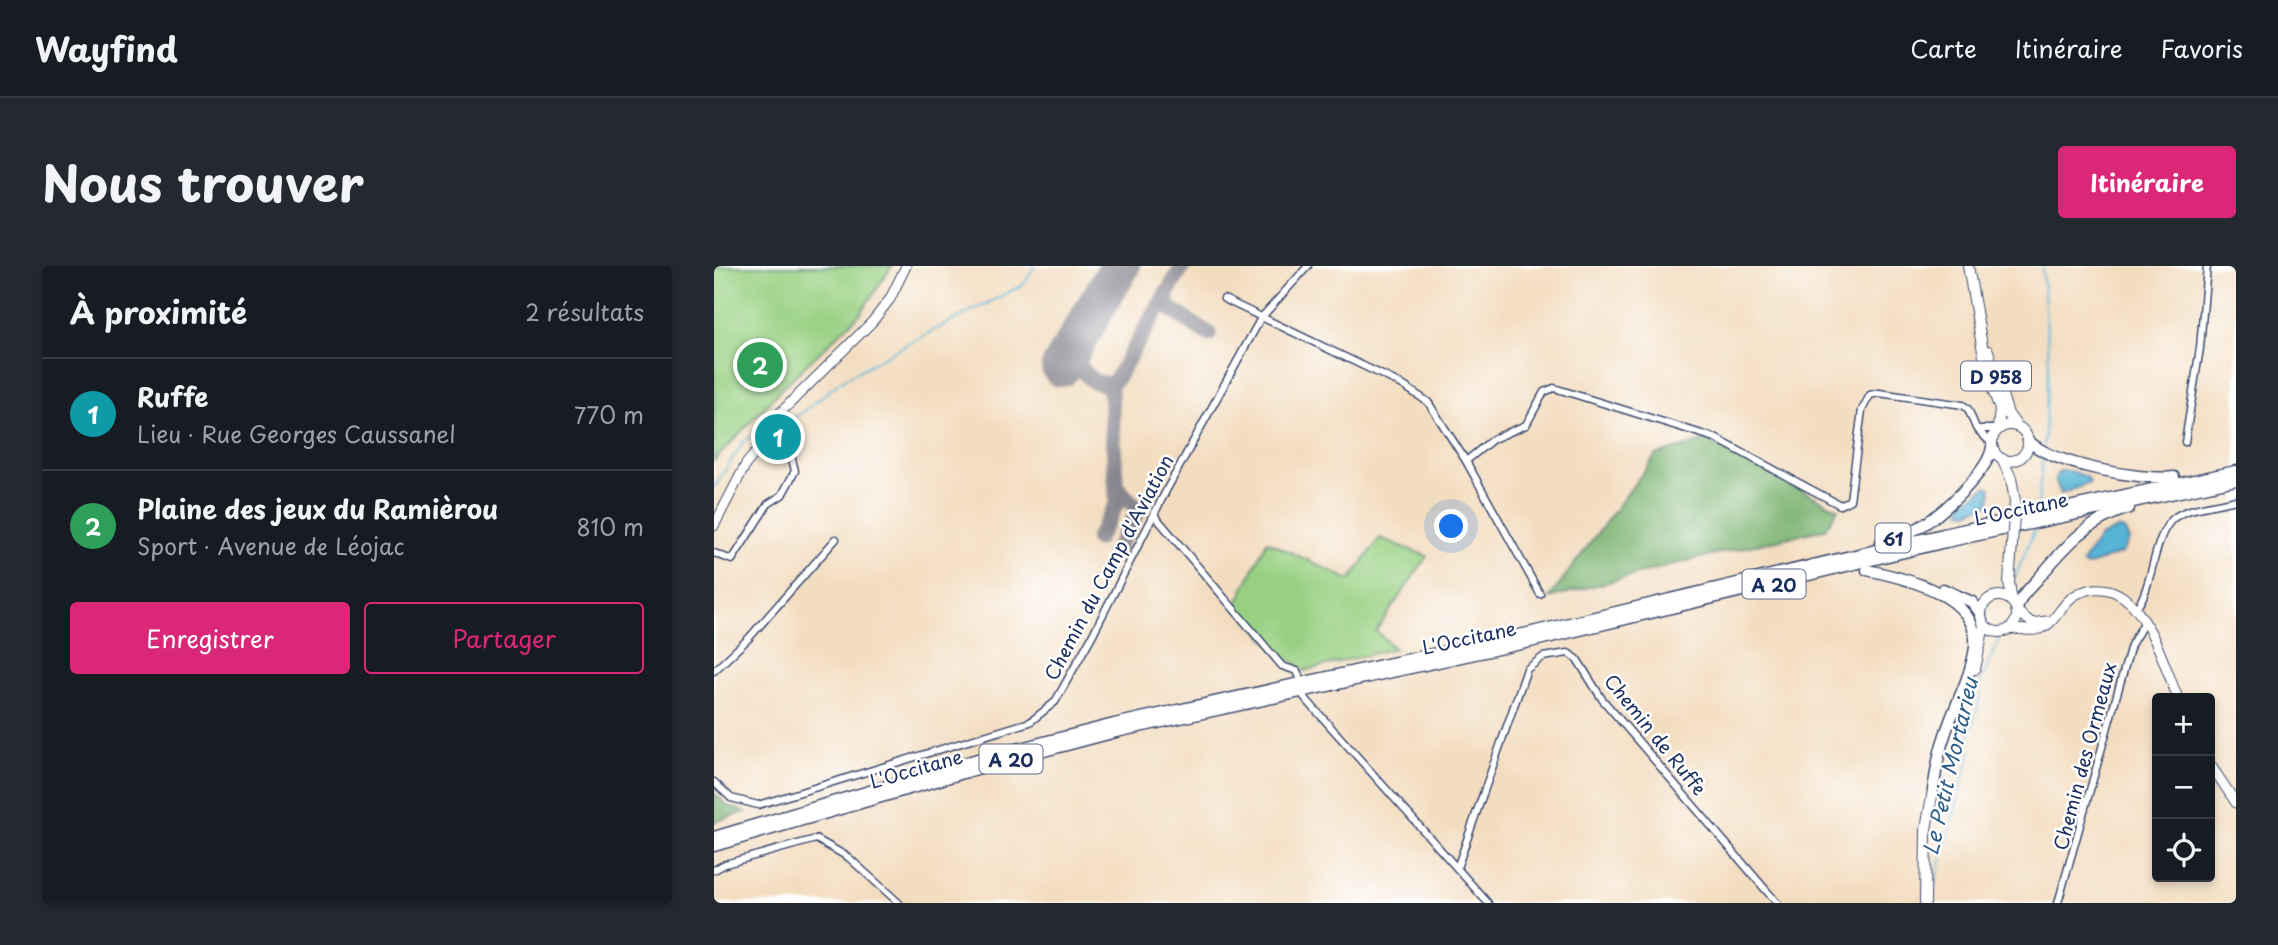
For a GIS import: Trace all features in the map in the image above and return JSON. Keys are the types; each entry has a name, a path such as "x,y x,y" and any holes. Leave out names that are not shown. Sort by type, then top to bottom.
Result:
{"highway":[{"path":"2028,440 2040,450 2139,479 2236,470"},
{"name":"61","path":"1759,578 1918,528 1944,509 1982,469 1992,446"},
{"name":"L'Occitane","path":"714,837 970,761 1114,724 1502,639 1982,525 2236,470"},
{"path":"2014,607 2056,556 2093,522 2118,512 2231,481"},
{"name":"L'Occitane","path":"714,846 1049,749 1742,592 1946,542 2231,481"},
{"name":"61","path":"1742,592 1867,570 1898,573 1924,581 1972,602 1980,614"},
{"name":"61","path":"1867,570 1897,577 1949,599 1964,612 1973,632 1971,663 1943,740 1933,790"}],"main road":[{"path":"714,526 746,464 767,436 778,415 881,312 906,266"},
{"name":"D 958","path":"1968,266 1987,374 2000,409 2001,422 1997,429"},
{"name":"D 958","path":"1979,325 2006,407 2016,425"},
{"path":"1974,671 1990,643 2015,622 2009,565 2020,458 2026,450 2028,440 2024,431 2016,425 2006,425 1997,429 1992,446 2011,478 2015,501"},
{"path":"2002,459 2020,458"},
{"path":"1925,903 1925,841 1933,790 1984,637 1980,614 2009,565"},
{"path":"1992,597 2003,596 2024,620 2036,624 2055,614 2077,594 2100,589 2120,595 2137,607 2145,621 2176,693"},
{"path":"1984,625 2005,631 2038,630 2049,624 2055,614"},
{"path":"2215,772 2236,803"}],"street":[{"name":"Chemin du Camp d'Aviation","path":"714,782 731,798 758,805 1037,719 1061,691 1261,318 1308,266"},
{"path":"2185,442 2200,348 2207,266"},
{"path":"1224,299 1401,384 1428,402 1466,461 1540,594"},
{"path":"1466,461 1493,439 1527,425 1544,392 1554,388 1715,438 1843,505 1850,500 1862,410 1870,395 1879,393 1963,405 1968,409 1976,428 1992,446"},
{"path":"1976,428 1984,431 1997,429"},
{"path":"714,553 732,560 749,531 758,524 768,504 782,495 795,471 791,456 767,436"},
{"path":"2137,607 2145,594 2160,536 2169,520 2186,512 2236,500"},
{"path":"1155,516 1282,666 1297,671 1300,676"},
{"path":"714,671 756,630 836,540"},
{"name":"Chemin des Ormeaux","path":"2058,903 2131,645 2145,621"},
{"name":"Chemin de Ruffe","path":"1457,868 1527,669 1543,657 1568,653 1577,659 1602,699 1777,903"},
{"path":"1304,698 1488,903"},
{"path":"714,870 724,864 816,839 848,857 899,903"}],"green space":[{"path":"714,266 892,266 859,315 783,387 714,461"},
{"path":"1706,440 1838,509 1825,529 1698,558 1549,598 1656,455"},
{"path":"1380,538 1427,556 1376,631 1394,648 1304,671 1292,661 1285,661 1236,605 1267,541 1350,580"},
{"path":"714,793 728,806 746,812 714,822"}],"water":[{"path":"2059,471 2071,471 2087,477 2090,483 2061,494 2055,479"},
{"path":"1987,486 1991,488 1990,503 1968,512 1961,511 1963,503"},
{"path":"2119,528 2125,531 2129,540 2122,553 2087,566 2082,563 2100,537"}],"waterway":[{"path":"779,424 797,416 837,384 867,366 1023,285 1035,266"},
{"name":"Le Petit Mortarieu","path":"2042,266 2049,361 2044,446"},
{"path":"714,488 744,441 761,431"},
{"name":"Le Petit Mortarieu","path":"2038,506 2043,455"},
{"name":"Le Petit Mortarieu","path":"2014,580 2035,529"},
{"name":"Le Petit Mortarieu","path":"1930,902 1970,754 1968,740 1978,707 1980,683 2000,637"}],"taxiway":[{"path":"1084,328 1074,348 1074,362 1093,381 1110,385 1183,266"},
{"path":"1166,294 1167,307 1209,334"},
{"path":"1110,385 1116,487 1135,506 1137,513 1116,550"},
{"path":"1097,539 1117,503 1116,487"}],"runway":[{"path":"1061,367 1120,266"}],"place":[{"name":"Plaine des jeux du Ramièrou","path":"760,365"},
{"name":"Ruffe","path":"778,437"}]}
